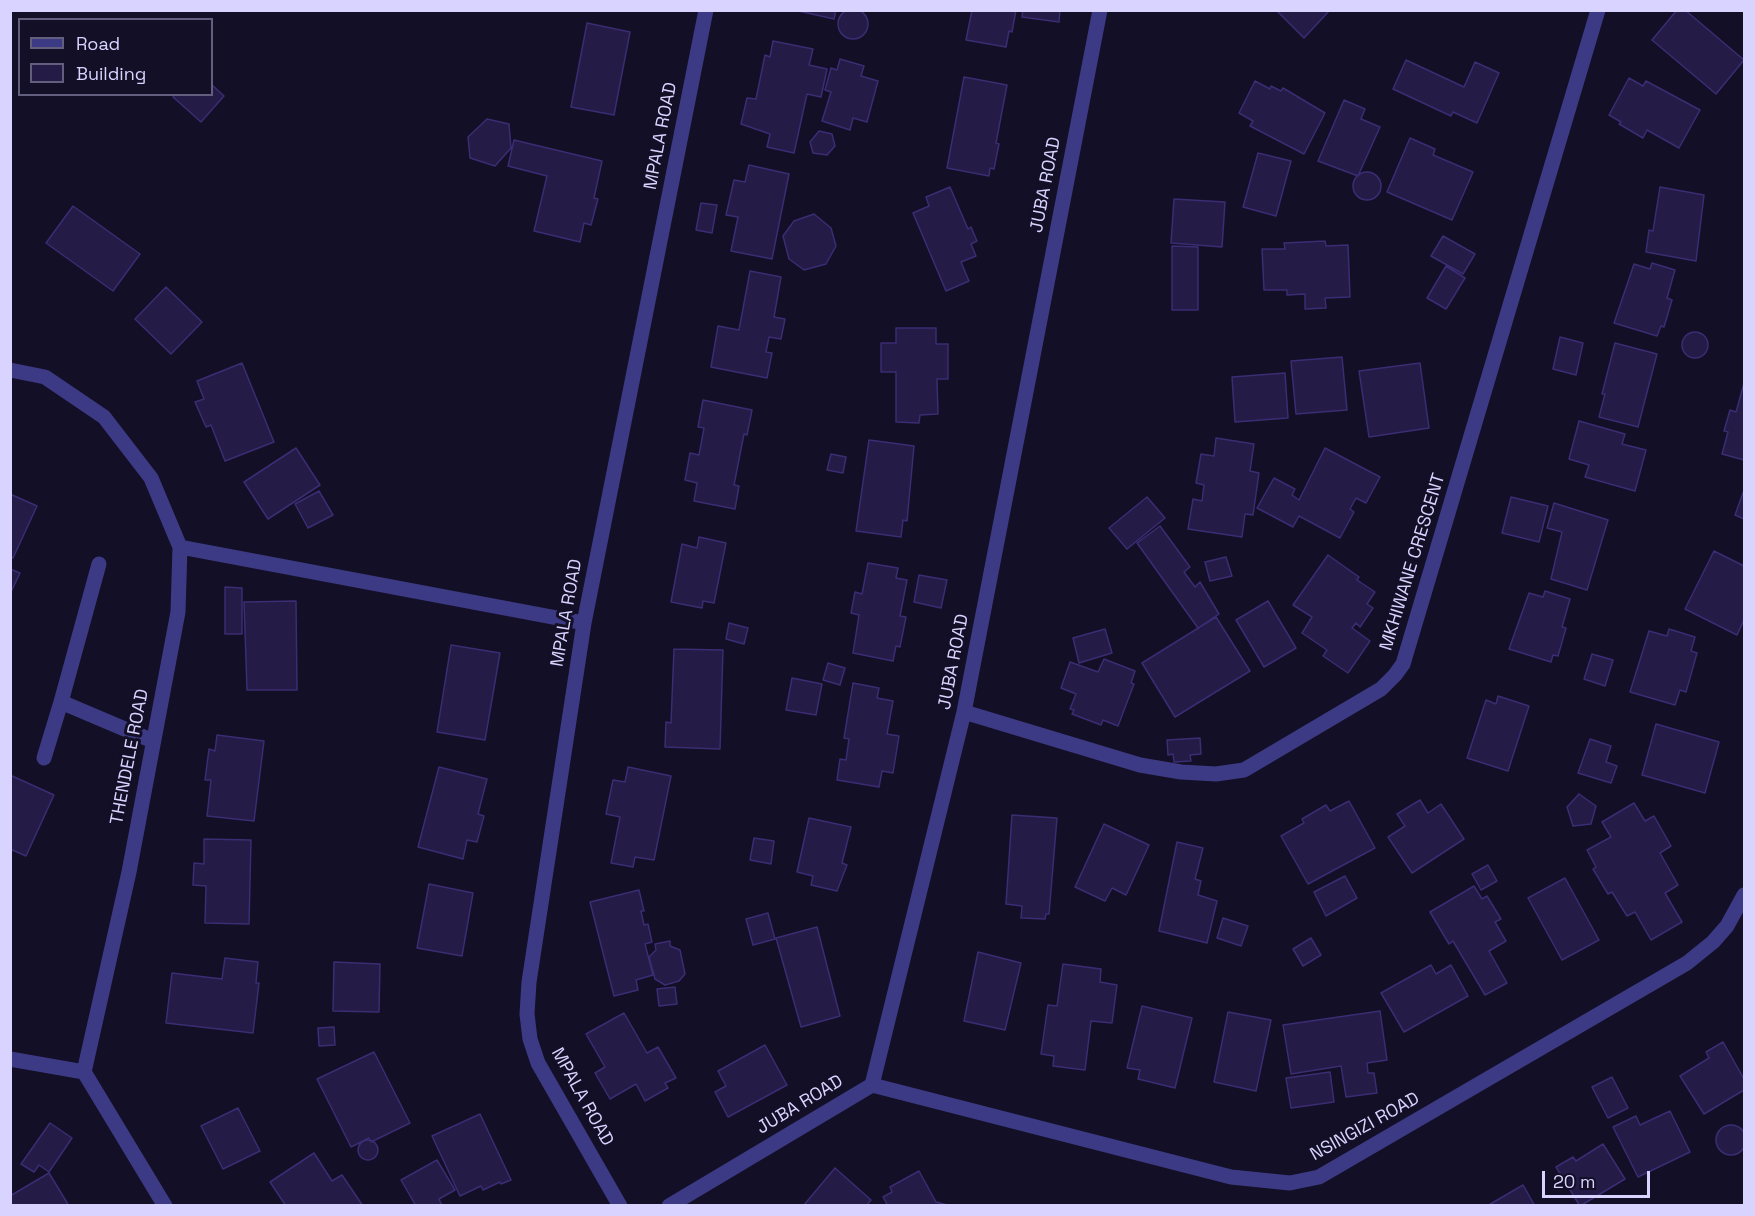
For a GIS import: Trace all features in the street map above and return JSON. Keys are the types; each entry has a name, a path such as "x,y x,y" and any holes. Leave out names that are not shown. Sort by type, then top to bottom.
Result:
{"street":[{"name":"MPALA ROAD","path":"620,1206 538,1063 530,1039 527,1014 529,982 584,623 706,10"},
{"name":"JUBA ROAD","path":"669,1206 872,1085 964,712 1100,10"},
{"name":"MKHIWANE CRESCENT","path":"964,712 1140,765 1182,772 1216,774 1244,770 1381,689 1395,675 1403,664 1598,10"},
{"name":"THENDELE ROAD","path":"10,370 45,377 104,417 151,478 180,547 178,612 129,872 84,1072"},
{"path":"180,547 584,623"},
{"path":"44,758 99,564"},
{"path":"61,702 153,741"},
{"name":"NSINGIZI ROAD","path":"872,1085 1231,1177 1290,1183 1319,1177 1687,963 1720,934 1744,895"},
{"path":"10,1059 84,1072 165,1206"}],"building":[{"path":"853,9 859,10 867,18 867,30 859,38 853,39 847,38 839,30 838,24 839,18 847,10"},
{"path":"794,10 836,10 834,19"},
{"path":"972,10 1016,10 1012,32 1009,31 1006,47 966,40"},
{"path":"1023,10 1060,10 1059,22 1022,17"},
{"path":"1276,10 1330,10 1304,38"},
{"path":"1677,10 1685,10 1744,60 1716,94 1652,40"},
{"path":"587,23 630,32 614,115 571,107"},
{"path":"773,41 813,49 809,65 827,69 821,97 807,94 794,153 767,147 770,134 741,124 747,98 756,99 765,55 770,57"},
{"path":"840,59 864,66 861,76 878,81 867,122 853,118 850,130 822,121 831,92 825,90 831,68 837,70"},
{"path":"1406,60 1464,87 1475,62 1499,73 1477,123 1453,112 1451,116 1393,89"},
{"path":"964,77 1007,85 996,143 999,144 994,169 990,168 989,176 947,168"},
{"path":"1629,78 1643,86 1646,81 1700,110 1679,148 1647,130 1643,138 1619,124 1621,122 1609,115"},
{"path":"1255,81 1270,89 1271,86 1281,91 1283,88 1325,113 1304,154 1250,126 1253,121 1239,113"},
{"path":"213,86 224,96 201,122 173,97 213,96"},
{"path":"1344,100 1365,109 1361,119 1380,127 1358,176 1318,161"},
{"path":"487,119 509,124 511,148 495,166 470,158 468,137"},
{"path":"819,131 832,134 835,146 827,155 813,153 810,142"},
{"path":"1410,138 1435,149 1433,155 1473,172 1452,220 1387,192"},
{"path":"514,140 602,161 594,198 598,199 591,225 584,223 580,242 534,231 547,176 508,166"},
{"path":"1258,153 1291,161 1276,216 1243,207"},
{"path":"749,165 789,174 772,259 731,251 738,217 726,215 734,180 745,182"},
{"path":"1367,172 1377,176 1381,186 1377,196 1367,200 1357,196 1353,186 1357,176"},
{"path":"950,187 968,229 971,227 977,241 971,244 976,256 961,262 969,281 946,291 913,213 929,206 926,197"},
{"path":"1660,187 1704,195 1696,261 1646,252 1649,230 1653,231"},
{"path":"1174,199 1225,202 1222,247 1171,243"},
{"path":"701,203 717,205 712,233 696,230"},
{"path":"73,206 140,254 113,291 46,243"},
{"path":"814,214 831,228 836,246 826,264 804,270 789,259 783,236 794,221"},
{"path":"1443,236 1475,254 1463,274 1431,256"},
{"path":"1325,241 1326,246 1348,245 1350,297 1325,298 1326,308 1305,309 1305,294 1287,295 1287,290 1264,290 1262,249 1285,249 1284,243"},
{"path":"1172,246 1198,247 1198,310 1172,310"},
{"path":"1652,263 1675,270 1667,298 1672,300 1664,327 1661,326 1657,336 1614,323 1634,264 1650,269"},
{"path":"1446,266 1465,278 1446,309 1427,298"},
{"path":"750,271 781,277 774,317 785,319 781,339 769,337 766,352 772,353 767,378 711,367 718,326 739,330"},
{"path":"166,287 202,322 171,354 135,319"},
{"path":"896,328 936,328 936,344 948,344 948,379 937,379 938,414 920,415 919,423 896,422 896,372 881,372 881,343 896,343"},
{"path":"1695,332 1704,336 1708,345 1704,354 1695,358 1686,354 1682,345 1686,336"},
{"path":"1560,337 1583,343 1576,375 1553,369"},
{"path":"1615,343 1657,354 1638,427 1599,417 1605,394 1602,394"},
{"path":"1342,357 1347,410 1296,414 1291,361"},
{"path":"242,363 274,442 225,461 211,425 206,427 195,402 204,399 197,381"},
{"path":"1420,363 1429,428 1369,437 1359,371"},
{"path":"1285,373 1288,418 1235,422 1232,377"},
{"path":"1744,383 1744,460 1722,454 1728,432 1724,431 1730,410 1736,412"},
{"path":"703,400 752,410 747,435 744,434 734,485 739,486 735,509 694,501 697,483 685,480 690,453 699,455 704,428 698,427"},
{"path":"1579,421 1625,434 1622,444 1646,450 1635,491 1585,477 1589,465 1569,459"},
{"path":"1216,438 1254,444 1250,471 1259,473 1253,515 1245,514 1242,537 1188,529 1193,499 1202,501 1204,485 1196,483 1201,454 1214,456"},
{"path":"869,440 914,446 907,521 903,520 901,537 856,531"},
{"path":"296,448 320,485 268,519 244,482"},
{"path":"1325,448 1380,477 1366,503 1356,498 1350,509 1354,512 1340,538 1299,516 1293,527 1257,508 1274,478 1295,489 1292,495 1299,500"},
{"path":"831,454 846,457 843,473 827,470"},
{"path":"1744,490 1744,519 1735,515"},
{"path":"319,491 333,515 308,528 295,504"},
{"path":"10,494 37,506 13,558 10,557"},
{"path":"1147,497 1165,518 1127,549 1109,528"},
{"path":"1511,497 1548,506 1539,542 1502,533"},
{"path":"1554,503 1608,520 1587,590 1551,579 1562,532 1547,528"},
{"path":"1160,526 1190,567 1184,572 1195,587 1200,582 1219,614 1198,628 1137,543"},
{"path":"699,537 726,543 714,603 703,601 702,608 671,602 682,544 697,548"},
{"path":"1714,551 1744,566 1744,620 1737,635 1685,609"},
{"path":"1328,555 1359,577 1357,580 1375,592 1367,604 1373,608 1360,627 1356,623 1352,628 1370,641 1348,673 1323,656 1327,650 1302,633 1312,617 1293,605"},
{"path":"1226,557 1232,576 1210,581 1205,562"},
{"path":"868,563 898,568 896,578 907,580 900,616 906,617 900,647 896,646 893,661 853,653 859,615 851,613 855,592 862,594"},
{"path":"10,569 20,573 10,594"},
{"path":"919,575 947,580 941,608 914,602"},
{"path":"225,587 242,588 242,634 225,634"},
{"path":"1545,591 1570,599 1562,627 1566,628 1558,656 1553,655 1551,662 1509,649 1529,593 1543,597"},
{"path":"296,601 297,690 247,690 244,602"},
{"path":"1268,601 1296,648 1264,667 1236,620"},
{"path":"1216,617 1250,671 1175,717 1142,663"},
{"path":"729,623 748,628 744,644 726,639"},
{"path":"1105,629 1112,653 1079,663 1073,638"},
{"path":"1669,629 1695,637 1691,651 1697,653 1686,692 1680,690 1675,705 1630,692 1649,631 1667,636"},
{"path":"451,645 500,653 485,740 437,732"},
{"path":"674,649 723,650 720,749 665,747 666,722 671,723"},
{"path":"1592,654 1613,660 1605,686 1584,679"},
{"path":"1104,659 1135,671 1131,683 1134,684 1118,726 1103,720 1101,725 1072,714 1074,710 1070,709 1076,694 1061,688 1070,662 1098,672"},
{"path":"828,663 845,668 840,685 823,680"},
{"path":"792,678 822,684 816,715 786,710"},
{"path":"853,683 879,688 877,698 893,701 887,734 899,736 893,773 882,771 879,787 837,780 840,759 846,760 849,739 844,738"},
{"path":"1498,696 1529,706 1508,771 1467,758 1486,700 1496,704"},
{"path":"1656,724 1719,742 1705,793 1642,775"},
{"path":"217,735 264,741 254,821 207,816 211,780 205,780 209,749 215,751"},
{"path":"1200,738 1201,754 1190,755 1191,761 1174,762 1173,754 1168,755 1167,740"},
{"path":"1590,739 1611,746 1606,762 1617,766 1611,783 1578,773"},
{"path":"439,767 487,779 478,814 484,816 477,842 467,840 463,859 418,847"},
{"path":"628,767 671,776 654,860 635,857 633,867 611,863 620,817 606,814 613,780 625,782"},
{"path":"10,775 54,795 26,856 10,849"},
{"path":"1579,794 1596,806 1591,824 1573,826 1567,807"},
{"path":"1420,800 1428,813 1441,804 1464,839 1412,873 1388,837 1405,826 1397,814"},
{"path":"1349,801 1375,848 1308,884 1281,836 1304,823 1302,819 1326,805 1330,811"},
{"path":"1634,803 1645,821 1654,816 1671,846 1660,853 1678,885 1665,893 1682,922 1651,940 1635,912 1627,916 1612,892 1608,894 1593,869 1596,867 1587,850 1611,837 1602,822"},
{"path":"1012,815 1057,818 1049,914 1046,914 1045,919 1021,918 1022,906 1006,904"},
{"path":"809,818 851,827 842,863 847,865 837,891 811,885 813,876 797,872"},
{"path":"1104,824 1149,845 1126,895 1112,888 1105,901 1075,887"},
{"path":"754,838 774,841 771,864 750,860"},
{"path":"204,839 251,840 249,924 205,923 206,886 193,885 194,863 204,864"},
{"path":"1177,842 1203,848 1195,879 1201,881 1198,895 1217,901 1207,943 1159,931"},
{"path":"1488,865 1497,881 1481,890 1472,874"},
{"path":"1345,876 1357,898 1326,916 1314,892"},
{"path":"1565,878 1599,940 1562,960 1528,898"},
{"path":"429,884 473,893 462,956 417,948"},
{"path":"1474,886 1482,899 1487,896 1501,919 1495,922 1506,941 1489,951 1507,983 1485,995 1453,941 1449,944 1430,912"},
{"path":"639,890 644,911 641,911 644,925 648,924 652,942 645,944 653,975 636,980 638,990 614,996 590,902"},
{"path":"768,913 775,939 753,945 746,919"},
{"path":"1223,918 1248,926 1241,946 1217,938"},
{"path":"817,927 840,1016 801,1027 776,938"},
{"path":"1311,938 1321,955 1303,966 1293,949"},
{"path":"670,941 670,946 680,950 685,974 679,981 665,985 655,979 649,957 656,950 655,944"},
{"path":"978,952 1021,963 1005,1030 964,1021"},
{"path":"225,958 258,962 256,983 259,983 253,1033 166,1023 172,973 222,979"},
{"path":"334,962 380,964 379,1012 333,1011"},
{"path":"1063,964 1101,969 1100,982 1117,985 1112,1023 1091,1021 1085,1070 1053,1066 1054,1056 1041,1054 1048,1005 1057,1006"},
{"path":"1431,965 1436,974 1451,965 1468,996 1404,1032 1381,993"},
{"path":"675,987 677,1004 659,1006 657,989"},
{"path":"1142,1006 1192,1018 1175,1088 1138,1079 1140,1070 1127,1068"},
{"path":"1380,1011 1387,1060 1367,1063 1368,1073 1374,1073 1377,1093 1346,1097 1341,1066 1291,1074 1283,1025"},
{"path":"1228,1012 1271,1020 1256,1091 1214,1082"},
{"path":"624,1013 647,1053 658,1047 676,1078 665,1083 668,1088 645,1101 636,1084 610,1099 595,1073 605,1067 586,1034"},
{"path":"334,1027 335,1045 319,1046 318,1028"},
{"path":"1723,1042 1744,1079 1744,1090 1704,1114 1680,1076 1709,1058 1706,1052"},
{"path":"765,1045 787,1085 728,1117 715,1092 726,1086 718,1071"},
{"path":"374,1052 410,1123 371,1142 369,1138 351,1147 317,1079"},
{"path":"1330,1072 1334,1102 1291,1108 1286,1078"},
{"path":"1612,1077 1628,1108 1608,1118 1592,1087"},
{"path":"238,1108 260,1151 223,1169 201,1126"},
{"path":"1670,1111 1690,1152 1638,1177 1613,1127 1636,1116 1640,1125"},
{"path":"480,1114 511,1180 501,1184 500,1182 483,1190 481,1186 460,1196 432,1136"},
{"path":"50,1123 72,1138 49,1172 39,1165 34,1172 21,1164"},
{"path":"1731,1125 1742,1129 1746,1140 1742,1151 1731,1155 1720,1151 1716,1140 1720,1129"},
{"path":"368,1140 375,1143 378,1150 375,1157 368,1160 361,1157 358,1150 361,1143"},
{"path":"1603,1144 1625,1179 1580,1206 1556,1167 1573,1157 1576,1161"},
{"path":"314,1153 332,1181 342,1175 363,1206 286,1206 270,1182"},
{"path":"437,1160 455,1190 439,1199 442,1206 416,1206 401,1180"},
{"path":"835,1168 871,1200 866,1206 803,1206"},
{"path":"919,1171 936,1202 951,1206 888,1206 883,1197 892,1192 890,1187"},
{"path":"49,1173 69,1206 10,1206 10,1196"},
{"path":"1523,1185 1535,1206 1487,1206"}]}
